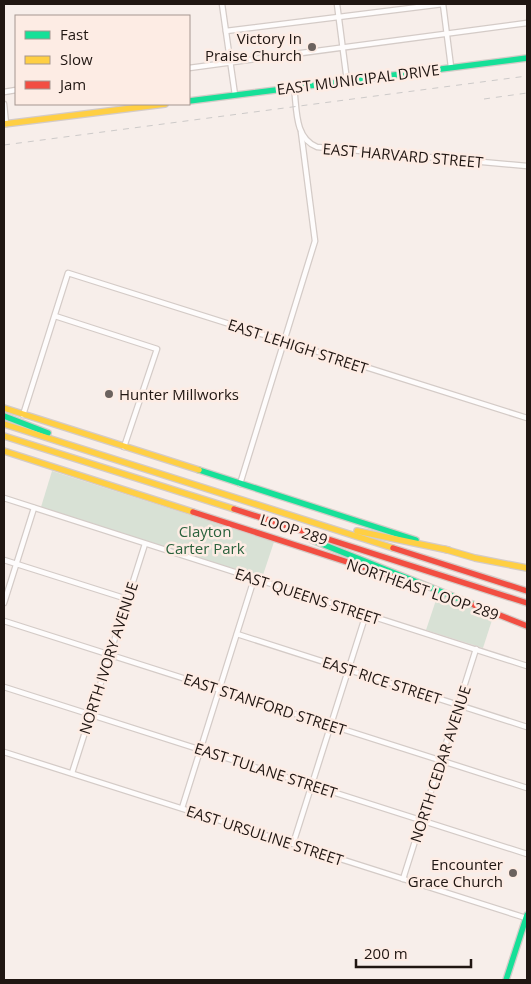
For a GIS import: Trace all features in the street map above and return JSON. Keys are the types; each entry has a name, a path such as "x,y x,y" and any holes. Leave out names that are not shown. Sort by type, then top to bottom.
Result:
{"main road":[{"name":"EAST MUNICIPAL DRIVE","path":"190,101 527,58"},
{"path":"5,124 157,105"},
{"path":"4,408 448,550 483,560 527,568"},
{"path":"4,416 96,454"},
{"name":"LOOP 289","path":"4,424 527,591"},
{"name":"LOOP 289","path":"4,436 527,603"},
{"path":"4,440 97,466"},
{"name":"NORTHEAST LOOP 289","path":"4,452 266,535 476,606 527,626"},
{"path":"225,494 270,505 382,538 448,550"},
{"path":"238,511 476,606"},
{"path":"506,980 527,917"}],"street":[{"path":"222,4 235,95"},
{"path":"337,4 347,81"},
{"path":"226,31 443,4 451,67"},
{"path":"190,68 527,23"},
{"path":"240,484 315,241 294,87"},
{"path":"4,104 5,124"},
{"name":"EAST HARVARD STREET","path":"301,132 307,142 323,148 527,166"},
{"name":"EAST LEHIGH STREET","path":"55,316 68,274 527,418"},
{"path":"23,415 55,316 157,349 124,447"},
{"name":"EAST QUEENS STREET","path":"4,498 527,666"},
{"path":"4,604 34,508"},
{"name":"NORTH IVORY AVENUE","path":"72,773 145,544"},
{"path":"4,560 127,599"},
{"path":"182,808 254,578"},
{"path":"293,844 366,614"},
{"name":"EAST STANFORD STREET","path":"4,621 527,788"},
{"name":"EAST RICE STREET","path":"237,634 527,726"},
{"name":"NORTH CEDAR AVENUE","path":"404,879 476,649"},
{"name":"EAST TULANE STREET","path":"4,687 527,854"},
{"name":"EAST URSULINE STREET","path":"4,752 527,917"}],"green space":[{"name":"Clayton Carter Park","path":"52,471 274,542 262,578 41,507"},
{"path":"438,594 493,617 483,648 426,630"}],"railway":[{"path":"4,145 527,76"},
{"path":"484,99 527,93"}],"traffic: fast":[{"path":"190,101 527,58"},
{"path":"4,416 48,433"},
{"path":"199,470 416,540"},
{"path":"312,540 477,606"},
{"path":"506,980 527,915"}],"traffic: slow":[{"path":"4,124 157,105"},
{"path":"4,408 199,470"},
{"path":"4,424 393,548"},
{"path":"4,436 234,509"},
{"path":"4,451 193,512"},
{"path":"357,531 448,550"},
{"path":"444,549 475,558 527,568"}],"traffic: jam":[{"path":"234,509 527,603"},
{"path":"193,512 406,581"},
{"path":"393,548 527,591"},
{"path":"474,605 527,626"}],"place":[{"name":"Victory In Praise Church","path":"312,47"},
{"name":"Hunter Millworks","path":"109,394"},
{"name":"Encounter Grace Church","path":"513,873"}]}
